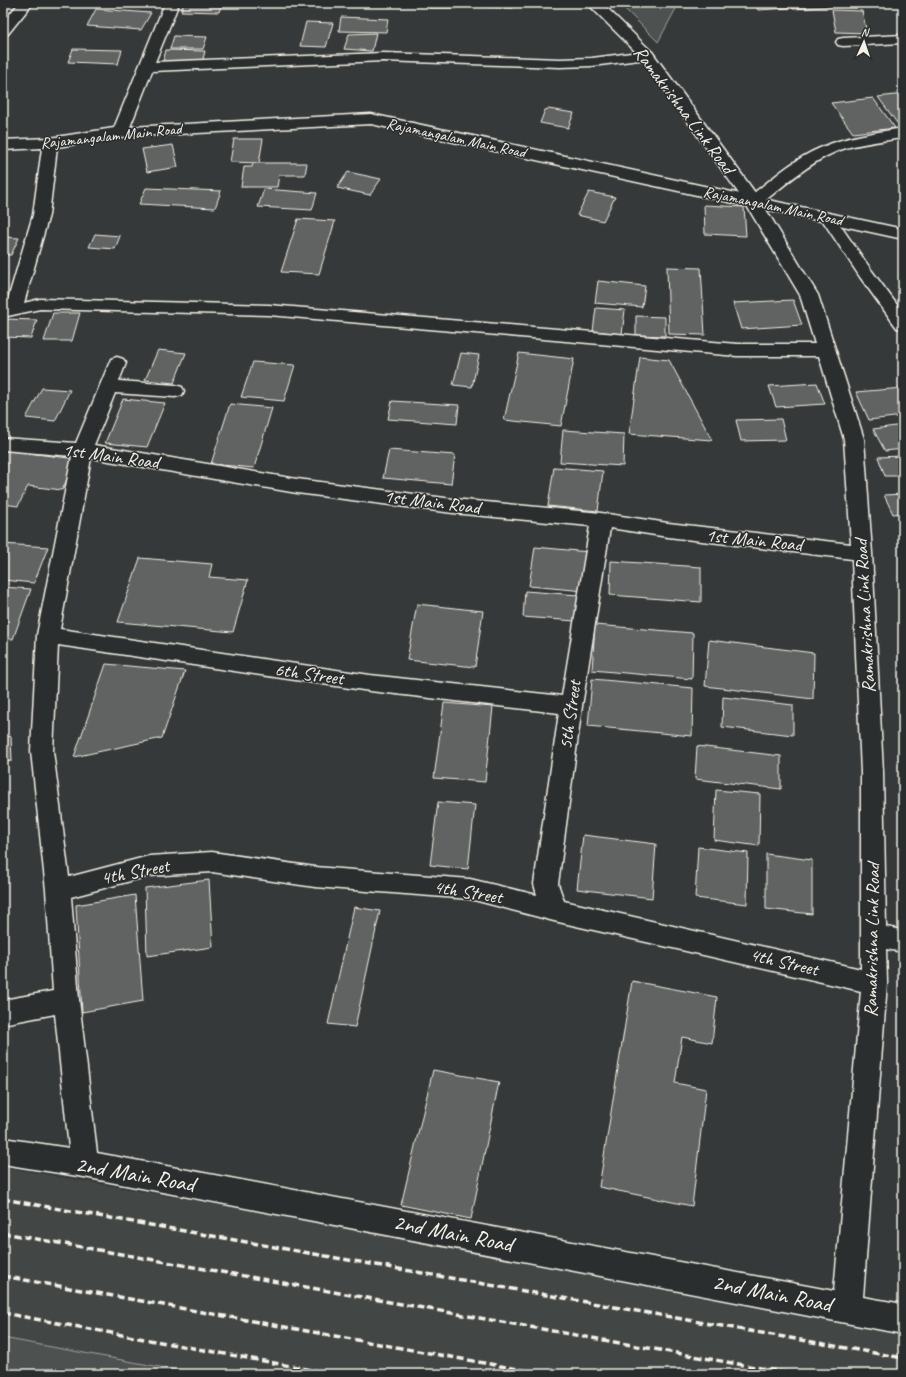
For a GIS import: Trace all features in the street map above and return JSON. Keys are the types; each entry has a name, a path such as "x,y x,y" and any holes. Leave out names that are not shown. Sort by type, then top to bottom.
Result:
{"street":[{"path":"3,31 26,3"},
{"path":"120,132 172,3"},
{"name":"Ramakrishna Link Road","path":"594,3 647,55 753,202 809,295 854,439 862,552 872,773 874,983 847,1308"},
{"path":"843,42 903,39"},
{"path":"146,66 384,57 560,63 592,62 647,55"},
{"name":"Rajamangalam Main Road","path":"3,144 50,143 120,132 371,119 903,234"},
{"path":"753,202 797,168 826,151 862,139 903,133"},
{"path":"8,311 41,216 50,143"},
{"path":"8,311 40,304 270,310 737,350 826,350"},
{"path":"84,1164 66,1000 58,890 42,751 48,635 83,450 117,363"},
{"path":"108,386 175,391"},
{"name":"1st Main Road","path":"3,444 83,450 305,487 453,506 602,520 668,530 862,552"},
{"name":"5th Street","path":"554,910 546,884 571,706 602,520"},
{"name":"6th Street","path":"48,635 370,683 571,706"},
{"name":"4th Street","path":"58,890 149,866 212,862 315,877 470,888 554,910 874,983"},
{"path":"874,936 903,941"},
{"path":"3,1012 66,1000"},
{"name":"2nd Main Road","path":"3,1151 84,1164 903,1319"}],"lane":[{"path":"828,218 866,274 903,324"}],"shaded area":[{"path":"619,3 679,3 658,42"},
{"path":"3,1167 903,1325 903,1374 3,1374"},
{"path":"3,1338 19,1341 198,1374 3,1374"}],"building":[{"path":"184,3 222,3 219,12 181,11"},
{"path":"429,3 457,3 456,8 429,8"},
{"path":"488,3 513,3 513,8 488,7"},
{"path":"754,3 787,3 790,8 758,10"},
{"path":"790,3 838,3 839,6 793,9"},
{"path":"96,9 151,13 141,30 87,26"},
{"path":"832,10 862,11 867,33 836,32"},
{"path":"341,17 388,19 386,32 339,31"},
{"path":"306,22 333,23 326,47 300,46"},
{"path":"376,33 372,51 344,49 349,34"},
{"path":"174,36 207,37 203,49 170,49"},
{"path":"73,49 122,50 118,64 68,62"},
{"path":"166,50 205,51 202,63 163,62"},
{"path":"903,94 903,122 897,123 878,97"},
{"path":"873,98 895,128 853,133 831,103"},
{"path":"548,109 574,113 568,128 540,123 545,110"},
{"path":"234,139 263,139 259,163 230,162"},
{"path":"173,145 178,167 147,172 142,149"},
{"path":"253,163 307,163 305,175 279,175 277,187 241,187 244,167 252,167"},
{"path":"348,172 381,179 370,195 337,188"},
{"path":"146,188 221,191 215,208 139,204"},
{"path":"264,189 317,193 312,210 258,207"},
{"path":"589,192 615,197 603,221 577,215"},
{"path":"704,205 744,207 746,236 705,234"},
{"path":"298,219 335,221 319,274 281,272"},
{"path":"95,234 120,236 115,249 89,247"},
{"path":"3,237 19,238 11,255 3,255"},
{"path":"667,267 701,268 705,335 669,334"},
{"path":"598,281 645,286 642,307 595,303"},
{"path":"793,300 802,325 741,329 733,303"},
{"path":"596,308 625,310 622,334 593,331"},
{"path":"53,313 80,313 72,341 44,341"},
{"path":"636,316 665,317 665,336 636,335"},
{"path":"3,319 37,320 31,338 3,337"},
{"path":"158,350 186,353 174,383 145,380"},
{"path":"461,353 479,355 472,387 453,385"},
{"path":"519,353 574,359 561,426 504,420"},
{"path":"640,357 669,360 712,440 629,434"},
{"path":"253,362 295,365 284,401 241,397"},
{"path":"817,383 825,404 776,407 769,386"},
{"path":"42,388 70,390 55,421 26,418"},
{"path":"903,388 903,416 869,420 856,392"},
{"path":"123,399 165,403 147,447 105,443"},
{"path":"392,401 459,405 457,424 388,419"},
{"path":"230,404 272,408 254,468 211,464"},
{"path":"781,419 786,440 741,441 736,420"},
{"path":"903,425 903,449 885,451 873,429"},
{"path":"563,430 624,434 623,466 560,462"},
{"path":"3,450 77,459 62,490 28,486 18,506 3,504"},
{"path":"389,450 455,455 451,484 383,478"},
{"path":"903,456 903,476 885,476 878,457"},
{"path":"554,467 603,471 598,511 548,506"},
{"path":"903,494 903,513 893,514 884,495"},
{"path":"3,544 48,547 34,583 3,580"},
{"path":"535,547 589,552 585,591 529,586"},
{"path":"140,558 212,564 209,577 248,580 233,632 118,622"},
{"path":"611,561 701,567 701,602 610,595"},
{"path":"3,587 31,589 13,639 3,638"},
{"path":"525,591 578,595 575,621 523,617"},
{"path":"417,604 483,611 475,667 407,660"},
{"path":"595,625 693,633 692,679 592,670"},
{"path":"709,640 814,653 813,699 705,686"},
{"path":"106,664 185,671 162,738 74,757"},
{"path":"592,679 693,688 692,736 588,726"},
{"path":"723,697 793,705 793,735 722,727"},
{"path":"444,703 493,707 485,782 434,778"},
{"path":"11,736 12,761 3,762 3,738"},
{"path":"697,746 781,756 781,789 695,779"},
{"path":"716,790 760,794 759,846 714,840"},
{"path":"438,802 475,805 468,869 430,865"},
{"path":"583,835 656,844 652,898 577,889"},
{"path":"698,847 748,853 747,904 695,898"},
{"path":"766,854 812,860 812,914 766,909"},
{"path":"209,880 213,947 147,956 145,888"},
{"path":"135,895 143,1001 82,1012 76,905"},
{"path":"354,907 380,911 355,1027 328,1024"},
{"path":"632,981 717,997 712,1043 682,1037 675,1083 706,1089 692,1206 599,1187"},
{"path":"433,1070 499,1082 471,1219 401,1205"}],"railway":[{"path":"3,1199 903,1358"},
{"path":"3,1233 794,1374"},
{"path":"3,1276 545,1374"},
{"path":"3,1313 334,1374"}]}
